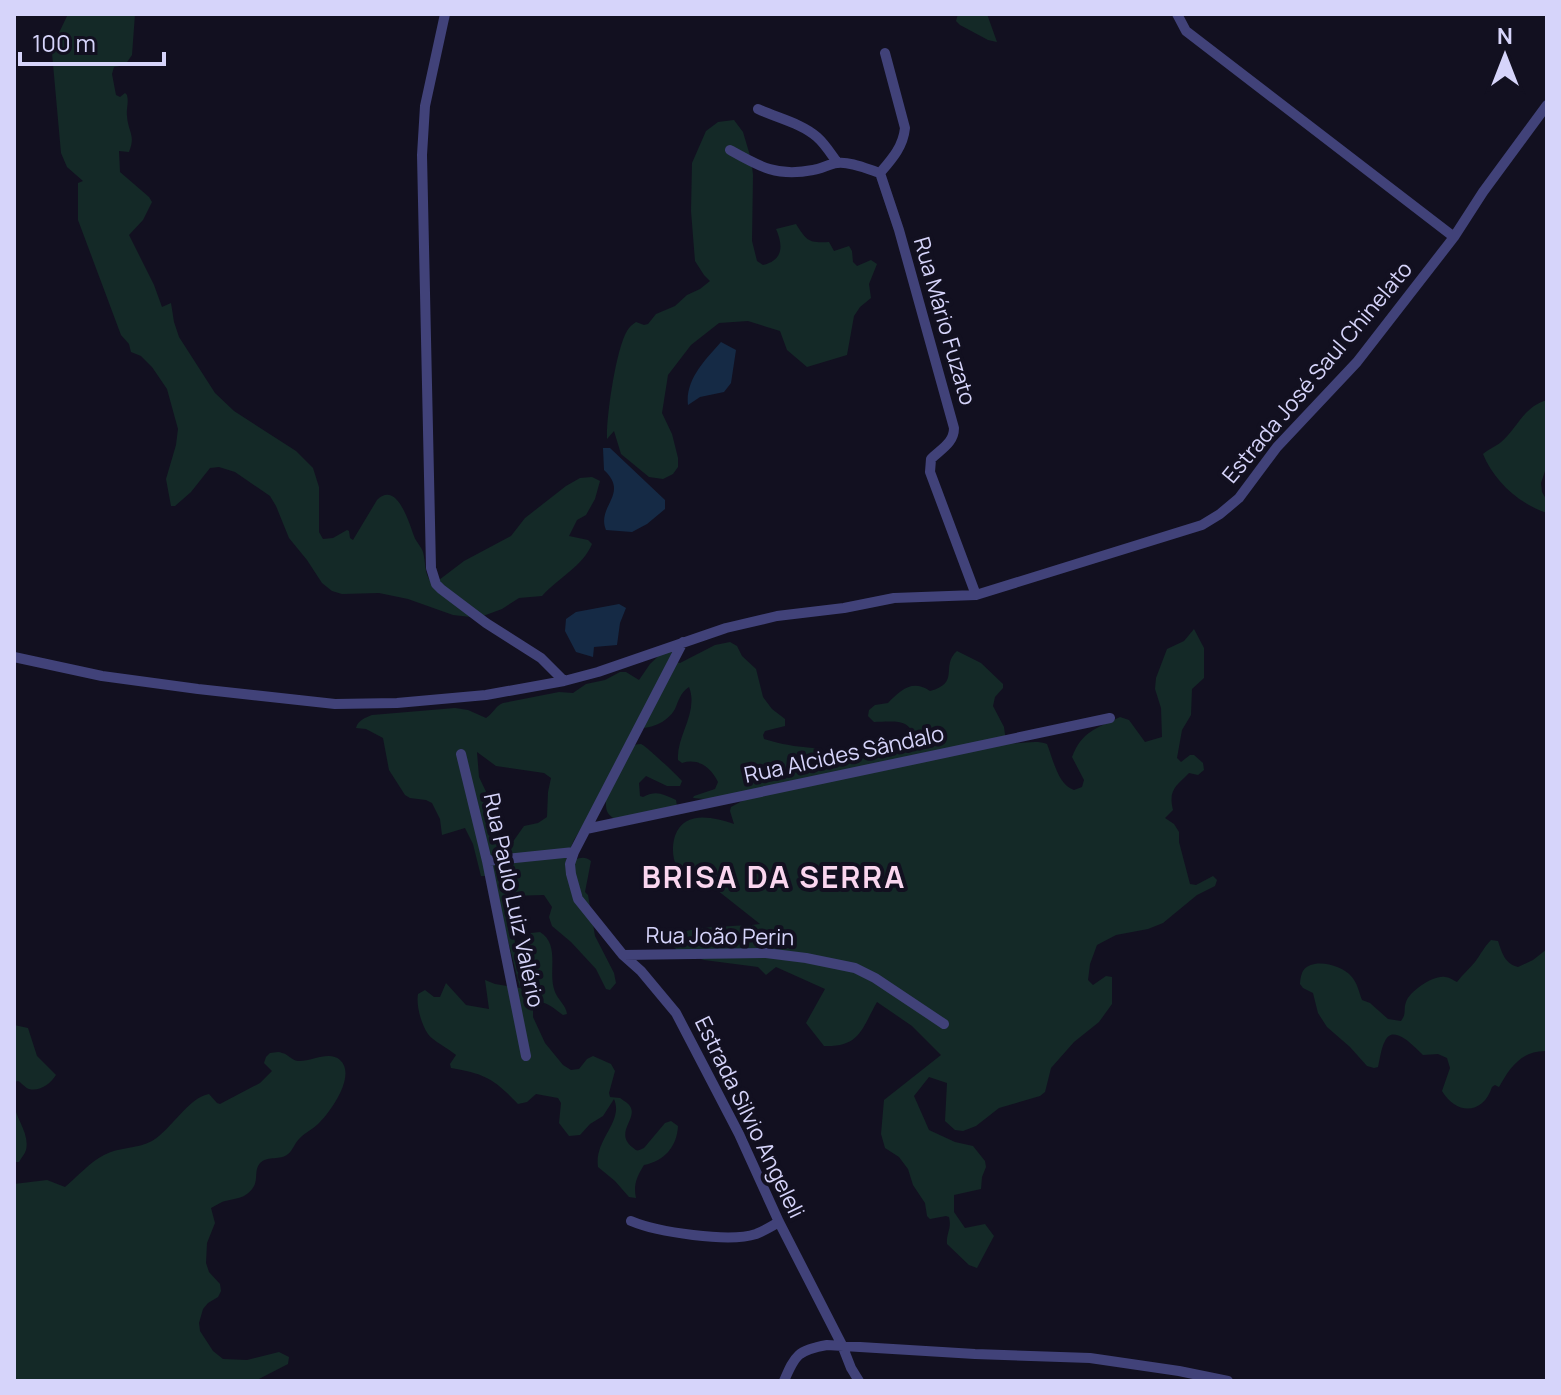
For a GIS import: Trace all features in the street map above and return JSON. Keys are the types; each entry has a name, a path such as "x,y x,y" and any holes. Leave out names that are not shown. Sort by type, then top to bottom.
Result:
{"street":[{"path":"445,14 425,106 422,155 431,568 441,589 486,623 541,658 564,681"},
{"path":"1177,14 1186,31 1454,237"},
{"path":"730,150 771,171 807,172 837,162 880,173 900,147 905,128 885,53"},
{"name":"Estrada José Saul Chinelato","path":"14,657 102,676 335,704 397,703 486,695 598,672 726,628 777,616 894,598 976,595 1202,525 1239,498 1277,447 1357,362 1454,237 1547,105"},
{"path":"758,109 814,134 837,162"},
{"name":"Rua Mário Fuzato","path":"880,173 954,428 949,444 931,459 930,472 976,595"},
{"path":"487,861 574,852 683,642"},
{"name":"Rua Alcides Sândalo","path":"586,829 1110,718"},
{"name":"Rua Paulo Luiz Valério","path":"461,754 487,861 526,1056"},
{"name":"Estrada Silvio Angeleli","path":"574,852 570,864 578,899 676,1013 739,1134 779,1222 859,1381"},
{"name":"Rua João Perin","path":"623,955 766,953 855,968 944,1024"},
{"path":"631,1221 668,1232 727,1237 754,1235 779,1222"},
{"path":"784,1381 794,1357 811,1347 842,1345 1090,1358 1228,1381"}],"green space":[{"path":"68,14 135,14 132,55 125,65 114,67 112,74 116,95 127,95 127,116 132,137 129,152 119,151 120,172 152,202 143,220 129,235 162,307 171,303 179,337 215,393 234,411 296,451 313,468 319,487 319,532 323,539 333,538 347,530 353,540 377,500 391,495 401,506 423,552 431,582 511,536 525,518 566,486 580,478 592,477 600,481 595,499 586,515 577,520 569,536 588,540 592,544 576,565 542,596 519,598 502,609 471,617 453,615 408,599 379,593 342,594 332,591 322,583 289,538 270,496 235,472 219,467 210,468 191,492 171,506 166,479 178,429 167,389 152,367 141,356 131,352 121,335 78,220 78,183 83,181 67,167 61,153 52,53"},
{"path":"958,14 987,14 997,42 960,25 956,21"},
{"path":"734,120 743,132 751,159 752,241 757,261 763,265 775,260 780,251 776,229 796,224 809,240 829,242 834,251 849,246 857,266 871,260 877,264 869,284 871,298 854,316 847,355 807,367 787,350 780,331 748,321 719,323 691,345 668,375 662,413 672,434 678,467 663,479 649,477 621,454 614,431 607,439 610,400 619,353 627,331 636,322 648,324 656,314 675,306 710,281 695,261 691,211 692,163 706,131 718,122"},
{"path":"1547,401 1547,465 1541,483 1547,513 1527,504 1509,490 1483,454 1506,438 1530,409"},
{"path":"1194,629 1204,648 1204,678 1192,689 1191,715 1182,730 1177,758 1181,762 1194,755 1203,763 1204,770 1198,775 1189,773 1177,785 1172,793 1173,810 1165,818 1179,832 1190,884 1196,885 1213,876 1217,880 1215,886 1197,895 1163,923 1116,935 1097,945 1088,980 1093,985 1106,976 1112,977 1112,1004 1099,1022 1074,1042 1051,1068 1045,1092 1040,1096 999,1108 976,1126 963,1131 955,1130 945,1121 947,1083 929,1077 914,1096 929,1130 973,1146 985,1161 981,1189 954,1195 954,1212 965,1228 985,1224 994,1236 977,1268 969,1265 947,1244 949,1217 930,1219 927,1216 925,1203 913,1185 908,1169 899,1157 885,1148 881,1134 884,1100 941,1055 912,1026 877,1002 863,1028 852,1040 836,1046 824,1046 806,1023 825,989 776,967 766,975 758,967 704,960 679,952 673,946 675,938 684,932 760,924 717,890 699,888 677,867 674,860 675,836 685,822 708,818 734,824 731,807 757,793 693,798 715,789 718,782 703,765 678,760 691,706 689,687 663,722 635,729 627,747 641,744 682,781 680,786 667,786 646,776 639,783 640,796 656,793 676,800 677,806 619,821 607,812 605,790 566,859 567,863 582,858 591,861 585,892 595,936 614,973 616,983 610,990 606,989 596,969 552,926 549,917 552,907 544,895 507,896 523,979 526,973 526,945 531,933 540,932 550,944 553,984 567,1014 563,1015 545,1003 533,1004 533,1017 545,1043 571,1070 579,1069 593,1056 611,1064 615,1071 610,1097 620,1098 631,1108 625,1137 635,1150 644,1148 665,1123 671,1121 678,1126 668,1152 644,1165 635,1185 636,1198 629,1197 598,1167 600,1148 615,1115 614,1099 603,1116 580,1135 569,1136 559,1123 561,1103 558,1098 536,1094 527,1102 518,1104 489,1079 451,1068 456,1055 425,1030 418,994 425,990 434,997 440,997 446,983 466,1005 489,1009 485,980 520,988 488,876 481,876 473,844 465,828 442,835 440,819 432,803 405,795 389,770 383,738 366,729 356,728 364,718 455,708 486,718 503,703 559,692 573,693 586,684 605,680 620,672 639,680 650,664 672,643 676,662 680,663 715,645 730,642 756,669 763,697 785,719 785,726 765,731 764,739 817,749 851,763 863,758 882,738 913,741 906,724 874,722 868,716 869,710 875,705 888,703 912,686 930,691 939,688 948,679 950,662 957,651 981,663 1003,684 993,706 1004,727 1006,742 1047,744 1060,777 1074,790 1082,787 1084,780 1072,757 1080,741 1091,731 1120,717 1129,720 1145,742 1162,737 1156,678 1167,649 1184,641","holes":["477,752 496,766 544,773 551,778 547,817 524,826 512,843 496,835 493,830 489,798 479,777"]},
{"path":"1491,940 1498,941 1507,961 1518,967 1547,949 1547,1051 1530,1053 1518,1061 1499,1087 1492,1087 1488,1096 1476,1107 1462,1108 1442,1091 1450,1068 1447,1058 1438,1054 1423,1055 1399,1036 1389,1036 1385,1041 1378,1067 1367,1066 1327,1027 1318,1013 1313,993 1300,984 1302,972 1307,967 1313,964 1334,966 1353,978 1362,1000 1388,1019 1401,1021 1408,998 1417,989 1440,977 1457,982"},
{"path":"14,1025 28,1028 37,1056 56,1075 41,1088 33,1090 18,1081 14,1082"},
{"path":"280,1052 298,1061 336,1057 344,1067 344,1084 329,1111 297,1141 290,1152 260,1163 251,1191 211,1208 215,1223 207,1243 206,1263 209,1272 220,1284 221,1291 203,1309 199,1323 200,1331 213,1351 223,1359 247,1360 279,1352 289,1357 288,1364 255,1381 14,1381 14,1184 47,1180 65,1187 104,1155 152,1141 202,1096 209,1094 220,1104 260,1083 272,1071 264,1063 270,1053"},
{"path":"14,1103 27,1144 19,1162 14,1162"}],"water":[{"path":"721,342 736,350 731,383 724,392 700,397 688,405 693,379"},
{"path":"603,448 610,448 665,500 665,509 632,532 606,530 605,514 614,486 604,470"},
{"path":"619,604 626,608 617,645 594,647 593,657 576,652 565,631 566,619 576,612"}],"district":[{"name":"BRISA DA SERRA","path":"774,876"}]}
